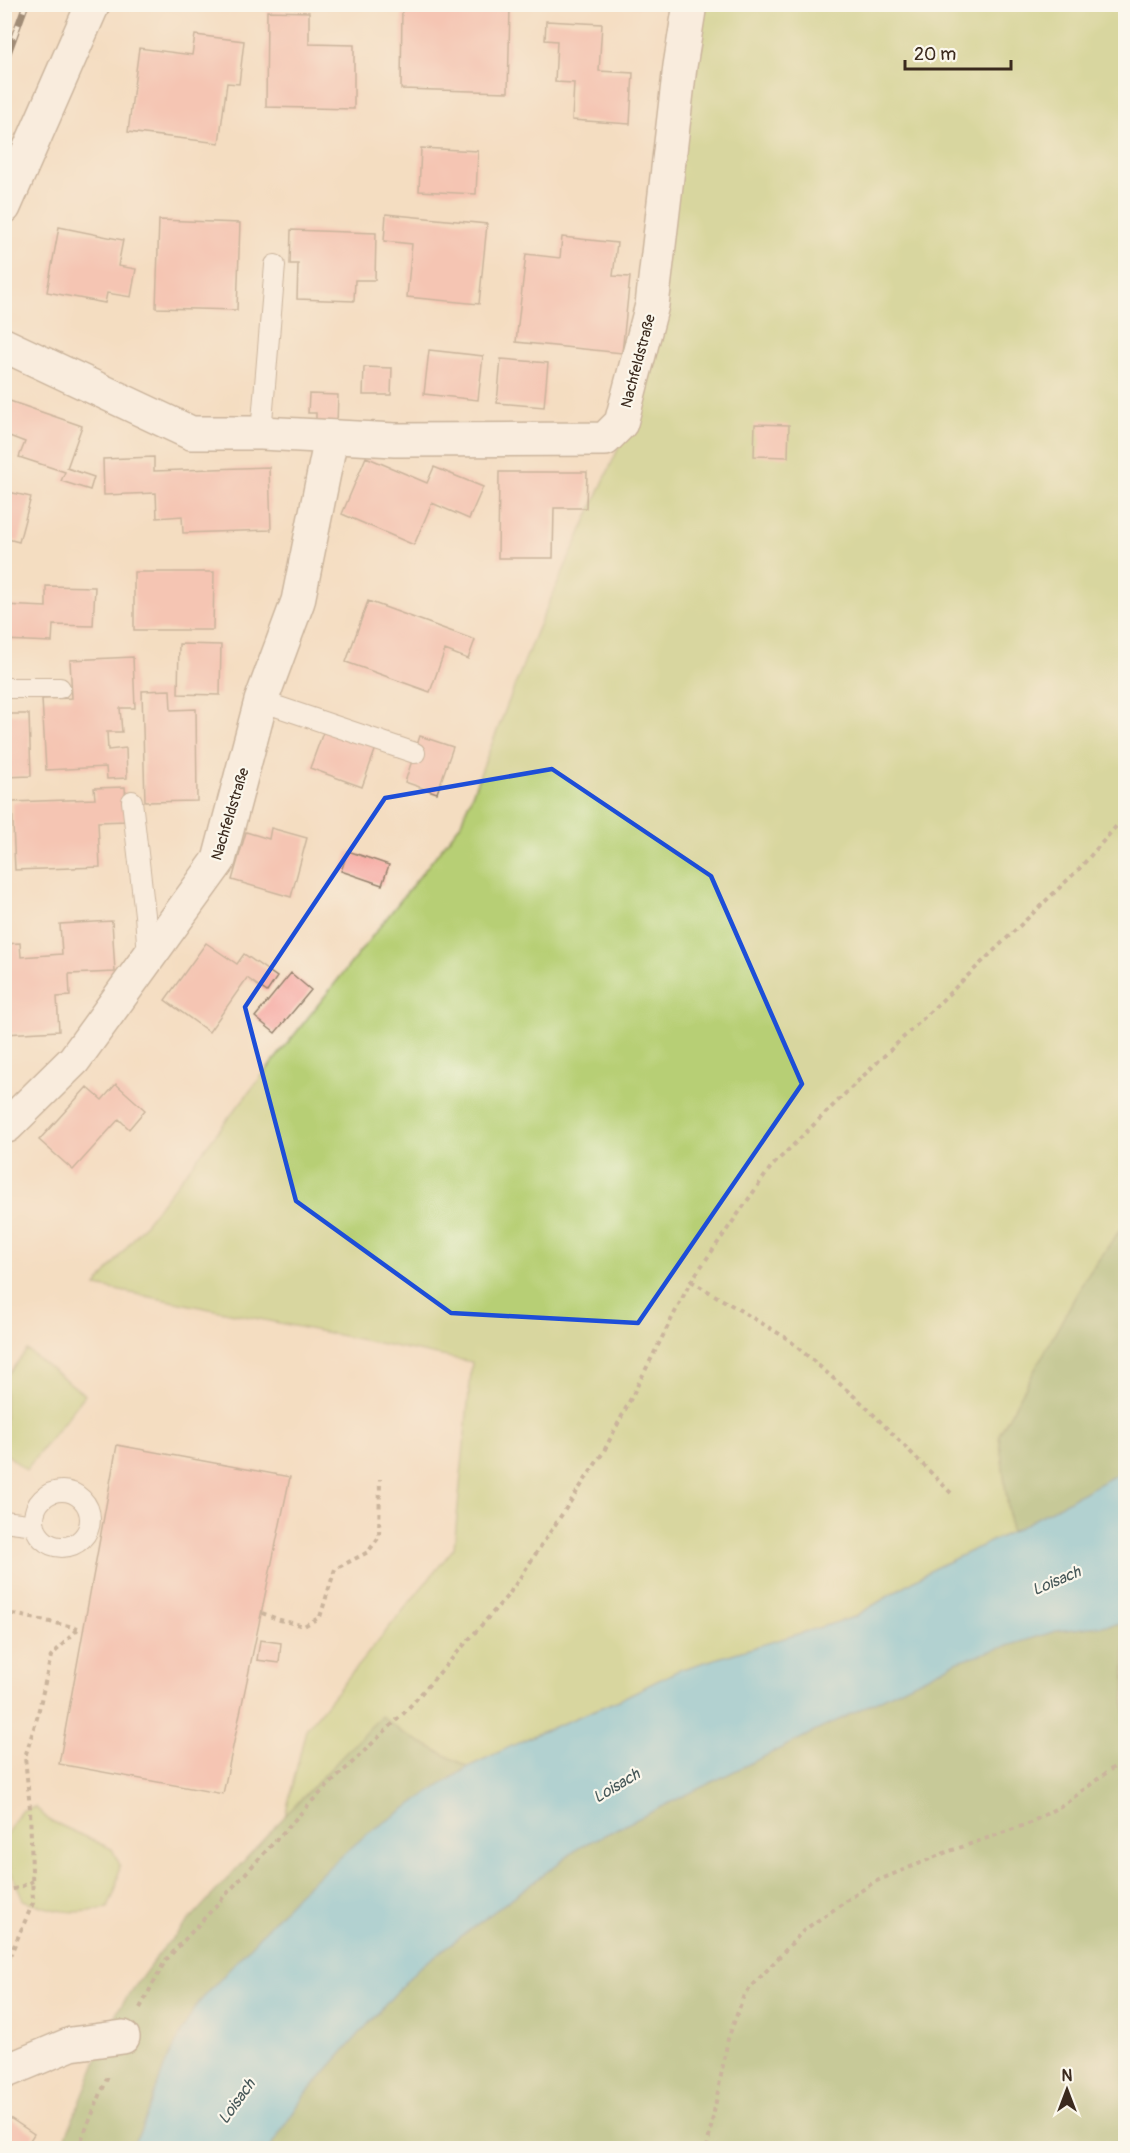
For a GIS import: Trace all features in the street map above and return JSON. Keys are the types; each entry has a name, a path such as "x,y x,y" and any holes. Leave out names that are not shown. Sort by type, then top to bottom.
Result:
{"street":[{"path":"4,207 93,4"},
{"name":"Nachfeldstraße","path":"4,345 191,433 261,433 395,440 605,439 621,423 652,304 680,66 690,4"},
{"name":"Nachfeldstraße","path":"4,1126 7,1126 74,1060 219,860 261,701 298,601 331,438"},
{"path":"4,2073 71,2044 123,2037"}],"lane":[{"path":"261,433 274,265"},
{"path":"4,688 60,688"},
{"path":"261,701 415,753"},
{"path":"132,801 148,957"},
{"path":"4,1521 35,1525"}],"path":[{"path":"78,2148 123,2037 165,1961 312,1801 404,1713 509,1594 604,1451 691,1281 771,1167 1079,869 1125,815"},
{"path":"691,1281 788,1339 863,1404 951,1493"},
{"path":"262,1612 280,1620 304,1626 320,1617 334,1569 368,1552 379,1537 380,1479"},
{"path":"4,1612 79,1628 51,1656 25,1757 30,1808 33,1904 8,1960 4,1963"},
{"path":"707,2148 728,2039 744,1995 804,1930 874,1882 947,1852 1028,1824 1066,1803 1125,1758"},
{"path":"4,1891 33,1881"}],"highlighted area":[{"path":"552,769 711,876 802,1084 638,1323 451,1313 296,1201 245,1007 385,798"}],"green space":[{"path":"701,5 1125,5 1125,1223 1085,1279 999,1435 1011,1532 933,1569 854,1617 679,1670 619,1700 537,1734 468,1767 403,1733 381,1717 285,1816 306,1729 454,1548 472,1362 96,1286 460,825 536,632 618,449"},
{"path":"1125,1223 1125,1470 1011,1532 999,1435 1085,1279"},
{"path":"27,1350 85,1395 26,1470 5,1453 5,1378"},
{"path":"1125,1623 1125,2148 270,2148 304,2096 416,1970 580,1847 958,1661 1056,1631"},
{"path":"381,1716 403,1733 468,1767 367,1834 298,1894 195,2007 165,2065 141,2130 131,2148 61,2148 117,2011 160,1952"},
{"path":"35,1807 49,1820 112,1849 120,1865 116,1888 108,1908 75,1912 23,1900 11,1872 5,1837 21,1811"}],"water":[{"name":"Loisach","path":"1125,1470 1125,1623 1056,1631 958,1661 580,1847 416,1970 304,2096 270,2148 131,2148 141,2130 165,2065 195,2007 298,1894 367,1834 468,1767 537,1734 619,1700 679,1670 854,1617 933,1569 1011,1532"}],"building":[{"path":"619,4 664,4 664,8 619,6"},
{"path":"402,6 510,8 508,92 401,89"},
{"path":"267,11 309,12 309,44 354,45 354,109 266,107"},
{"path":"546,21 602,24 599,71 633,73 630,124 572,120 574,83 555,82 557,41 545,40"},
{"path":"195,35 244,41 239,84 227,83 219,143 128,132 139,48 192,55"},
{"path":"421,148 478,151 476,194 419,191"},
{"path":"386,214 487,224 479,304 407,297 412,244 384,241"},
{"path":"159,220 240,223 237,310 156,308"},
{"path":"59,227 123,240 118,266 136,269 131,297 107,293 105,303 47,292"},
{"path":"291,230 376,233 375,280 355,280 354,301 297,299 298,264 290,264"},
{"path":"562,237 617,243 613,276 630,277 622,353 516,342 526,254 560,258"},
{"path":"429,350 483,356 478,400 424,394"},
{"path":"501,359 548,363 544,407 497,403"},
{"path":"364,367 392,368 391,395 363,395"},
{"path":"309,394 338,395 337,424 316,424 316,413 308,413"},
{"path":"4,399 82,426 67,468 94,477 90,490 61,481 65,472 19,457 25,442 4,434"},
{"path":"755,424 789,425 788,457 754,456"},
{"path":"154,457 154,471 269,467 271,530 183,533 182,516 157,518 156,493 104,495 103,459"},
{"path":"366,457 427,483 434,467 483,487 469,519 432,503 414,545 342,514"},
{"path":"499,472 587,472 586,508 554,508 553,558 498,558"},
{"path":"4,491 31,497 19,542 4,538"},
{"path":"134,572 214,572 213,630 134,630"},
{"path":"46,586 95,587 93,626 53,625 52,642 4,640 4,605 46,607"},
{"path":"368,601 475,640 468,659 445,650 430,692 346,662"},
{"path":"179,644 221,645 220,695 178,694"},
{"path":"133,657 135,708 120,708 122,732 107,732 108,750 126,748 127,778 107,779 106,767 46,770 42,699 72,698 70,660"},
{"path":"170,690 171,710 196,709 197,801 145,802 142,691"},
{"path":"4,714 29,714 31,776 4,777"},
{"path":"325,727 377,745 362,787 310,768"},
{"path":"420,736 453,747 437,793 405,782"},
{"path":"125,787 127,821 98,822 100,867 15,870 12,802 95,799 94,788"},
{"path":"271,828 307,838 291,897 232,880 246,832 269,839"},
{"path":"348,851 389,865 382,885 341,871"},
{"path":"112,921 115,972 69,974 70,996 57,997 59,1031 4,1034 4,944 20,943 21,957 62,954 60,924"},
{"path":"206,943 237,964 244,954 277,977 267,992 247,978 209,1032 165,1000"},
{"path":"291,973 311,990 275,1033 255,1017"},
{"path":"116,1084 145,1110 129,1129 119,1119 73,1170 39,1140 87,1087 102,1100"},
{"path":"117,1445 290,1477 223,1794 59,1764"},
{"path":"260,1640 281,1643 279,1663 257,1660"},
{"path":"4,2114 34,2134 25,2148 4,2148"}],"railway":[{"path":"4,64 26,4"}]}
